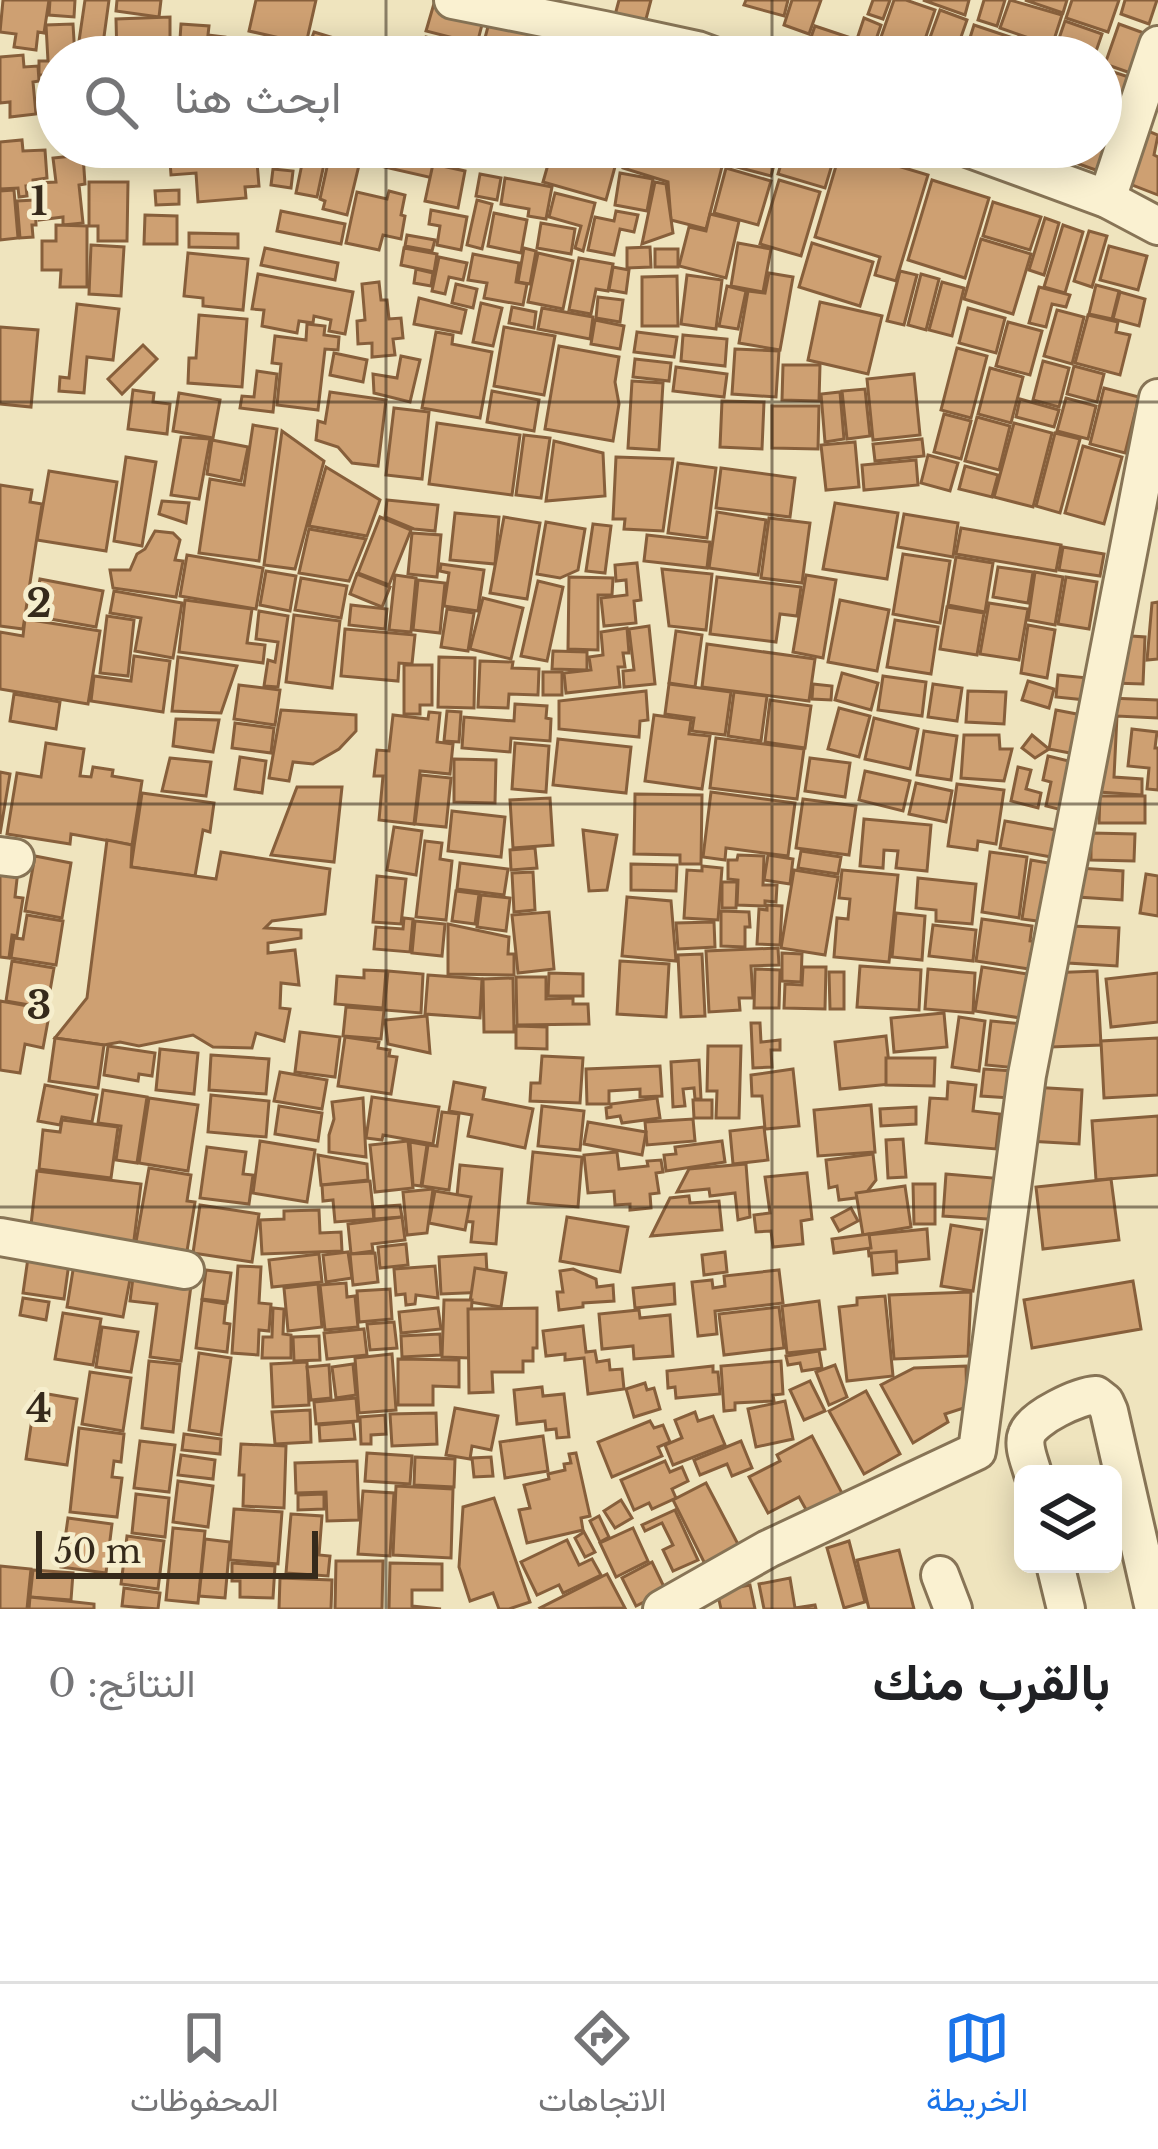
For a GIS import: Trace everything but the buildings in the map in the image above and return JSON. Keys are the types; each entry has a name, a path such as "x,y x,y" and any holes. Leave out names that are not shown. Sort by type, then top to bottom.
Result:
{"street":[{"path":"453,0 630,36"},
{"path":"1122,154 1158,45"},
{"path":"1022,168 1107,199 1158,226"},
{"path":"1107,199 1117,168"},
{"path":"662,1609 768,1549 977,1451 1027,1075 1158,398"},
{"path":"0,1237 184,1270"},
{"path":"1031,1465 1027,1432 1042,1418 1086,1395 1096,1395 1109,1412 1121,1465"},
{"path":"1122,1469 1154,1609"},
{"path":"1056,1573 1066,1609"}]}
